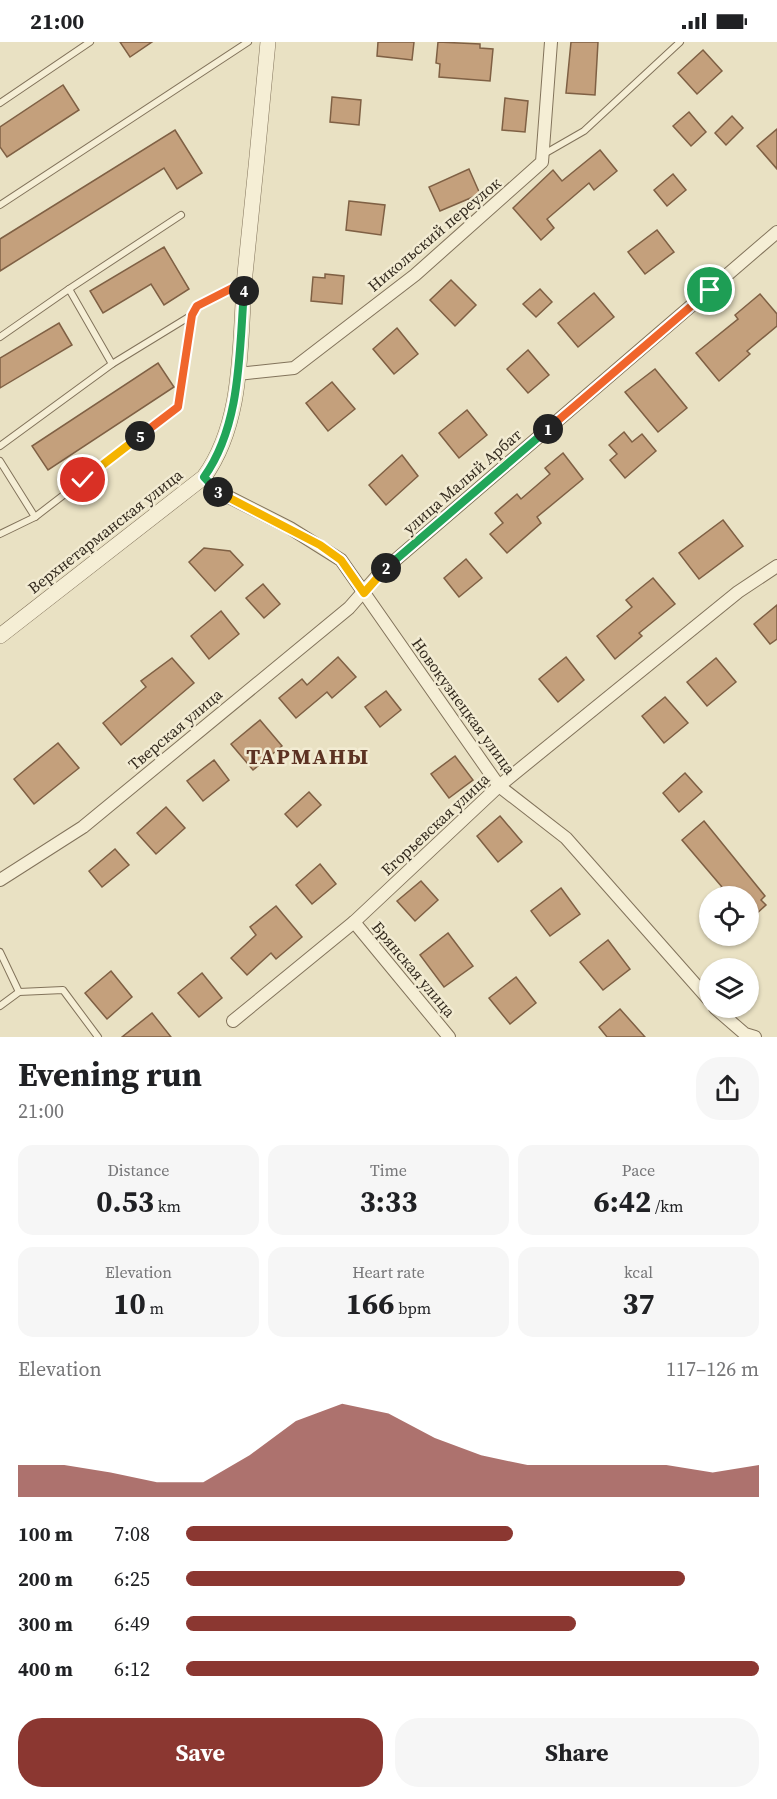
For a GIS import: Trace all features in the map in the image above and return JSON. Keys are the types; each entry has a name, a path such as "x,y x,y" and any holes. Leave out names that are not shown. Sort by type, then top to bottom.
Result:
{"street":[{"name":"Верхнетарманская улица","path":"0,636 204,477 219,456 228,431 238,374 244,282 268,42"},
{"path":"544,154 551,42"},
{"name":"Никольский переулок","path":"238,374 294,368 415,275 542,162 544,154"},
{"name":"улица Малый Арбат","path":"364,593 378,575 777,232"},
{"name":"Новокузнецкая улица","path":"204,477 217,491 320,545 341,560 499,786 566,838 699,989"},
{"name":"Егорьевская улица","path":"233,1022 354,922 499,786 738,592 777,566"},
{"name":"Тверская улица","path":"0,880 83,827 364,593"},
{"name":"Брянская улица","path":"354,922 449,1037"},
{"path":"727,1018 745,1034 755,1037"}],"lane":[{"path":"0,104 90,42"},
{"path":"0,205 248,42"},
{"path":"544,154 584,131 680,42"},
{"path":"0,338 181,215"},
{"path":"0,534 35,517 178,407 192,315 197,306 244,282"},
{"path":"69,289 112,364"},
{"path":"0,446 112,364 192,315"},
{"path":"0,460 35,517"},
{"path":"0,952 19,992"},
{"path":"0,1006 19,992 63,990 98,1037"}],"building":[{"path":"120,42 152,42 130,57"},
{"path":"378,42 414,42 412,60 377,56"},
{"path":"438,42 480,44 480,48 493,49 490,81 439,77 440,64 436,63"},
{"path":"571,42 598,42 595,95 566,93"},
{"path":"703,50 722,71 697,94 678,73"},
{"path":"63,85 79,110 7,157 0,147 0,127"},
{"path":"332,97 361,100 359,125 330,122"},
{"path":"505,98 528,101 525,132 502,130"},
{"path":"689,112 706,132 691,146 673,126"},
{"path":"732,116 743,128 726,145 715,133"},
{"path":"777,129 777,169 757,146"},
{"path":"175,130 202,173 177,189 164,168 0,271 0,239"},
{"path":"600,150 617,171 594,190 589,183 547,219 554,228 541,240 513,208 553,170 562,181"},
{"path":"469,169 480,194 440,211 429,187"},
{"path":"673,174 686,190 667,206 654,190"},
{"path":"349,201 385,205 381,235 346,230"},
{"path":"657,230 674,252 645,274 628,252"},
{"path":"164,247 189,289 164,305 151,284 103,313 90,291"},
{"path":"325,274 344,276 342,304 311,301 313,277 325,278"},
{"path":"451,280 476,305 455,326 430,300"},
{"path":"540,289 552,302 536,317 523,304"},
{"path":"594,293 614,317 578,347 558,323"},
{"path":"760,294 777,314 777,326 747,351 750,354 719,381 696,353 738,319 735,315"},
{"path":"59,323 72,345 0,388 0,358"},
{"path":"397,328 418,354 394,374 373,349"},
{"path":"528,350 549,375 528,393 507,369"},
{"path":"158,363 174,387 48,470 32,446"},
{"path":"655,369 687,408 658,432 625,392"},
{"path":"332,382 355,409 328,431 306,403"},
{"path":"467,410 487,435 459,458 439,433"},
{"path":"624,432 632,442 642,434 656,451 625,478 610,460 617,454 609,445"},
{"path":"563,453 583,479 537,517 541,523 507,553 490,534 503,523 495,513 517,494 521,499 550,474 545,468"},
{"path":"402,455 418,476 386,505 369,485"},
{"path":"723,520 743,546 699,579 679,553"},
{"path":"204,548 230,551 243,565 215,591 189,562"},
{"path":"466,559 482,578 459,597 444,578"},
{"path":"653,578 675,604 639,633 642,636 615,659 597,636 632,607 626,600"},
{"path":"263,584 280,604 264,618 246,598"},
{"path":"777,605 777,639 770,644 754,624"},
{"path":"221,611 239,634 209,659 191,636"},
{"path":"338,657 356,677 332,698 327,692 296,718 279,698 302,679 307,685"},
{"path":"566,657 584,680 558,702 539,679"},
{"path":"172,658 194,683 121,745 103,723 146,687 141,681"},
{"path":"716,658 736,682 707,706 687,682"},
{"path":"386,691 401,710 380,727 365,707"},
{"path":"665,697 688,723 664,743 642,716"},
{"path":"260,720 282,746 253,770 231,744"},
{"path":"58,743 79,768 34,804 14,779"},
{"path":"455,756 473,780 449,798 431,774"},
{"path":"214,760 229,780 203,801 187,781"},
{"path":"685,773 702,792 679,812 663,793"},
{"path":"309,792 321,805 297,827 285,814"},
{"path":"166,807 185,828 156,854 137,833"},
{"path":"500,816 522,842 498,862 477,836"},
{"path":"704,821 757,886 721,886 682,840"},
{"path":"115,849 129,865 102,887 89,871"},
{"path":"320,864 336,884 312,904 296,885"},
{"path":"421,881 438,900 415,921 397,901"},
{"path":"561,888 580,914 550,936 531,911"},
{"path":"759,889 765,896 761,900 766,905 759,911"},
{"path":"276,906 302,937 276,959 271,953 247,975 231,958 256,935 250,927"},
{"path":"448,933 473,966 444,987 420,955"},
{"path":"608,940 630,969 603,990 580,962"},
{"path":"111,971 132,997 107,1019 85,993"},
{"path":"202,973 222,998 199,1017 178,993"},
{"path":"516,977 536,1003 510,1024 489,998"},
{"path":"620,1009 645,1037 607,1037 599,1027"},
{"path":"152,1013 171,1037 122,1037"}],"district":[{"name":"ТАРМАНЫ","path":"308,756"}],"route":[{"path":"83,480 178,407 192,315 197,306 215,299 244,282 238,374 228,431 219,456 204,477 217,491 290,528 341,560 364,593 378,575 710,290"}]}
